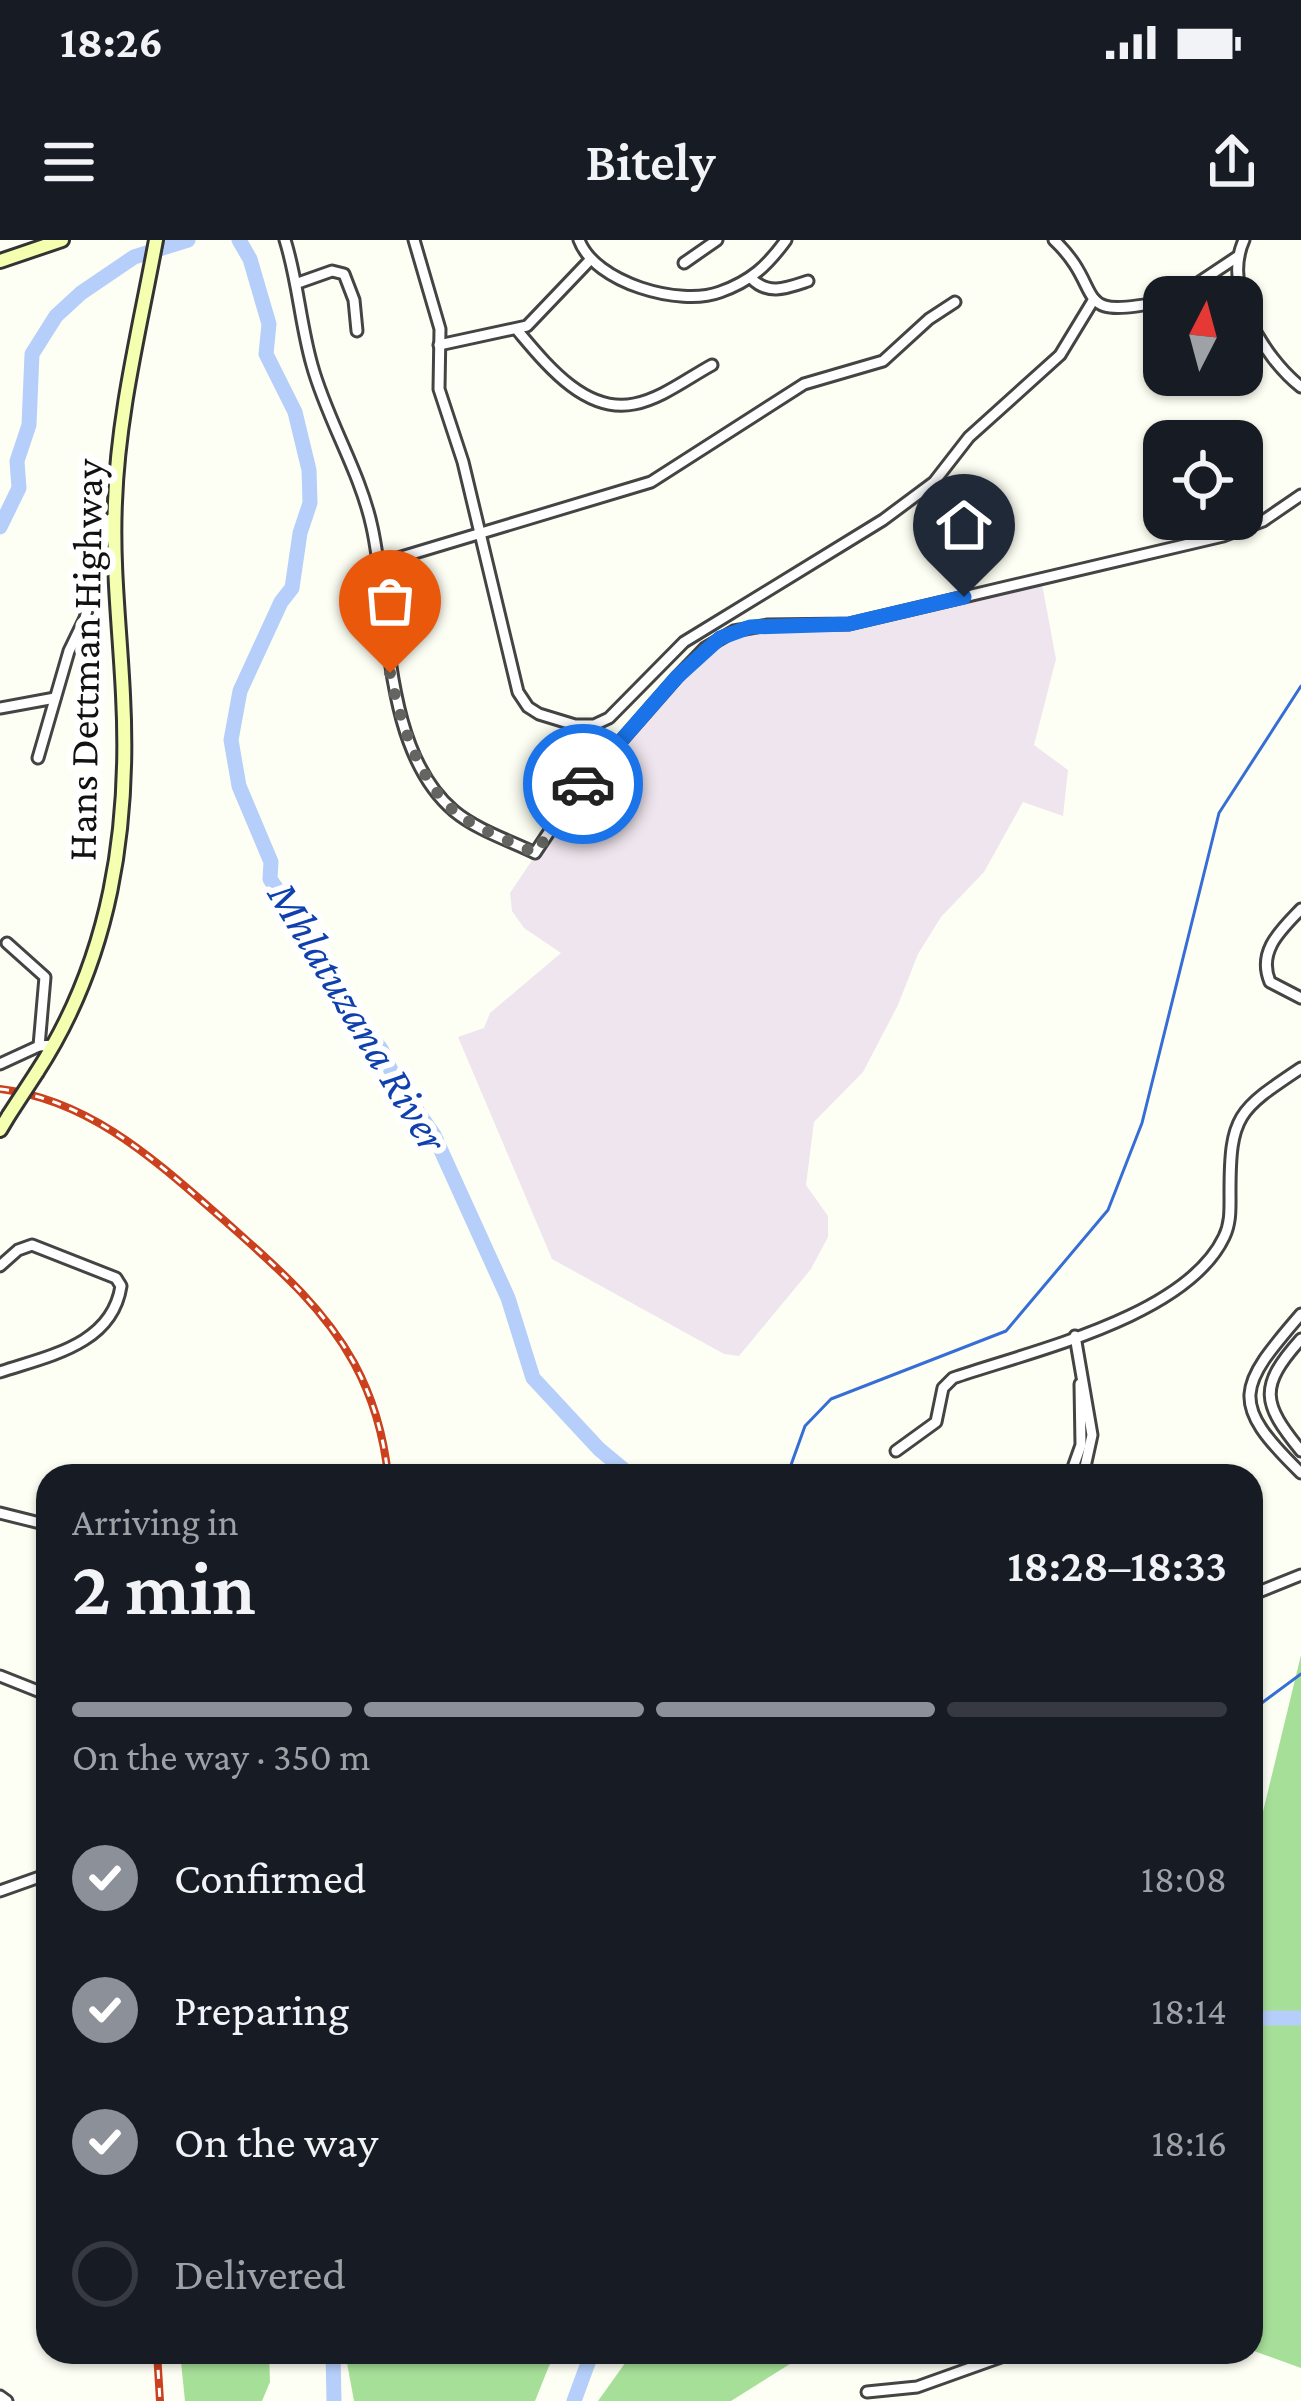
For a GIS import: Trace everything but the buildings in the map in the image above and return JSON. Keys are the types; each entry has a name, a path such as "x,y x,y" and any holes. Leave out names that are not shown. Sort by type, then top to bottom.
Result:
{"street":[{"path":"0,261 62,240"},
{"name":"Hans Dettman Highway","path":"0,1130 73,1010 103,933 121,833 124,728 115,502 122,422 156,240"},
{"path":"285,240 298,283 312,365 367,507 394,690 431,786 467,820 535,853 573,796 677,677 705,648 734,631 768,625 849,624 1223,536 1263,521 1301,495"},
{"path":"415,240 438,321 439,389 522,699 538,713 586,727 603,722 683,642 883,520 934,482 969,437 1060,355 1094,299"},
{"path":"579,240 590,260 633,287 699,295 718,292 760,273 786,240"},
{"path":"684,263 717,240"},
{"path":"1054,240 1094,299 1113,310 1143,305"},
{"path":"1244,240 1237,256 1237,274 1260,343 1274,364 1301,386"},
{"path":"1208,276 1237,256"},
{"path":"440,345 518,331 544,312 590,260"},
{"path":"298,283 332,271 344,274 354,300 357,331"},
{"path":"751,278 768,289 808,281"},
{"path":"378,564 660,478 804,384 883,361 955,302"},
{"path":"518,331 570,385 609,404 645,401 712,365"},
{"path":"38,758 69,651 86,618 115,502"},
{"path":"0,708 56,698"},
{"path":"1301,909 1270,944 1265,965 1270,982 1301,998"},
{"path":"8,943 45,976 39,1046"},
{"path":"0,1064 39,1046 54,1045"},
{"path":"896,1451 936,1422 943,1388 953,1378 1165,1298 1201,1270 1228,1225 1230,1149 1237,1122 1253,1102 1301,1068"},
{"path":"0,1266 32,1245 116,1278 121,1286 114,1311 92,1336 0,1372"},
{"path":"1301,1314 1258,1367 1249,1402 1261,1432 1301,1473"},
{"path":"1073,1336 1083,1433 1074,1464"},
{"path":"1073,1336 1092,1435 1086,1464"},
{"path":"1301,1339 1272,1377 1269,1398 1275,1420 1301,1451"},
{"path":"0,1514 36,1522"},
{"path":"1263,1590 1301,1575"},
{"path":"0,1676 36,1690"},
{"path":"0,1891 36,1878"},
{"path":"867,2392 917,2387 981,2364"},
{"path":"917,2387 924,2401"}],"shaded area":[{"path":"1042,584 1056,659 1034,745 1068,770 1063,816 1023,802 984,872 941,917 918,954 863,1072 814,1122 806,1185 828,1216 828,1237 811,1269 739,1356 724,1354 552,1259 458,1037 484,1028 490,1013 561,953 524,928 512,911 510,893 565,811 677,677 718,639 750,629 851,626"}],"green space":[{"path":"1301,1655 1301,2368 1263,2354 1263,1812"},
{"path":"181,2364 269,2364 270,2382 262,2401 185,2401"},
{"path":"347,2364 550,2364 535,2401 354,2401"},
{"path":"624,2364 790,2364 731,2401 598,2401"}],"waterway":[{"name":"Mhlatuzana River","path":"0,527 19,488 17,461 29,425 32,354 56,316 134,257 188,240"},
{"name":"Mhlatuzana River","path":"239,240 250,259 269,324 266,354 295,412 309,470 310,503 292,588 240,691 231,740 239,786 271,862 270,879 307,934 323,973 381,1049 395,1079 434,1135 508,1298 533,1378 617,1464"},
{"path":"791,1464 805,1426 831,1399 1006,1331 1108,1210 1142,1123 1219,813 1301,686"},
{"path":"1263,1702 1301,1674"},
{"name":"Mhlatuzana River","path":"1263,2018 1301,2018"},
{"name":"Mhlatuzana River","path":"333,2364 334,2401"},
{"name":"Mhlatuzana River","path":"574,2401 588,2364"}],"railway":[{"path":"0,1089 65,1106 122,1137 200,1199 296,1286 327,1322 361,1376 377,1418 386,1464"},
{"path":"158,2364 160,2401"}],"way so far":[{"path":"390,673 399,709 431,786 467,820 535,853 583,784"}],"route":[{"path":"583,784 705,648 734,631 768,625 849,624 964,597"}]}
